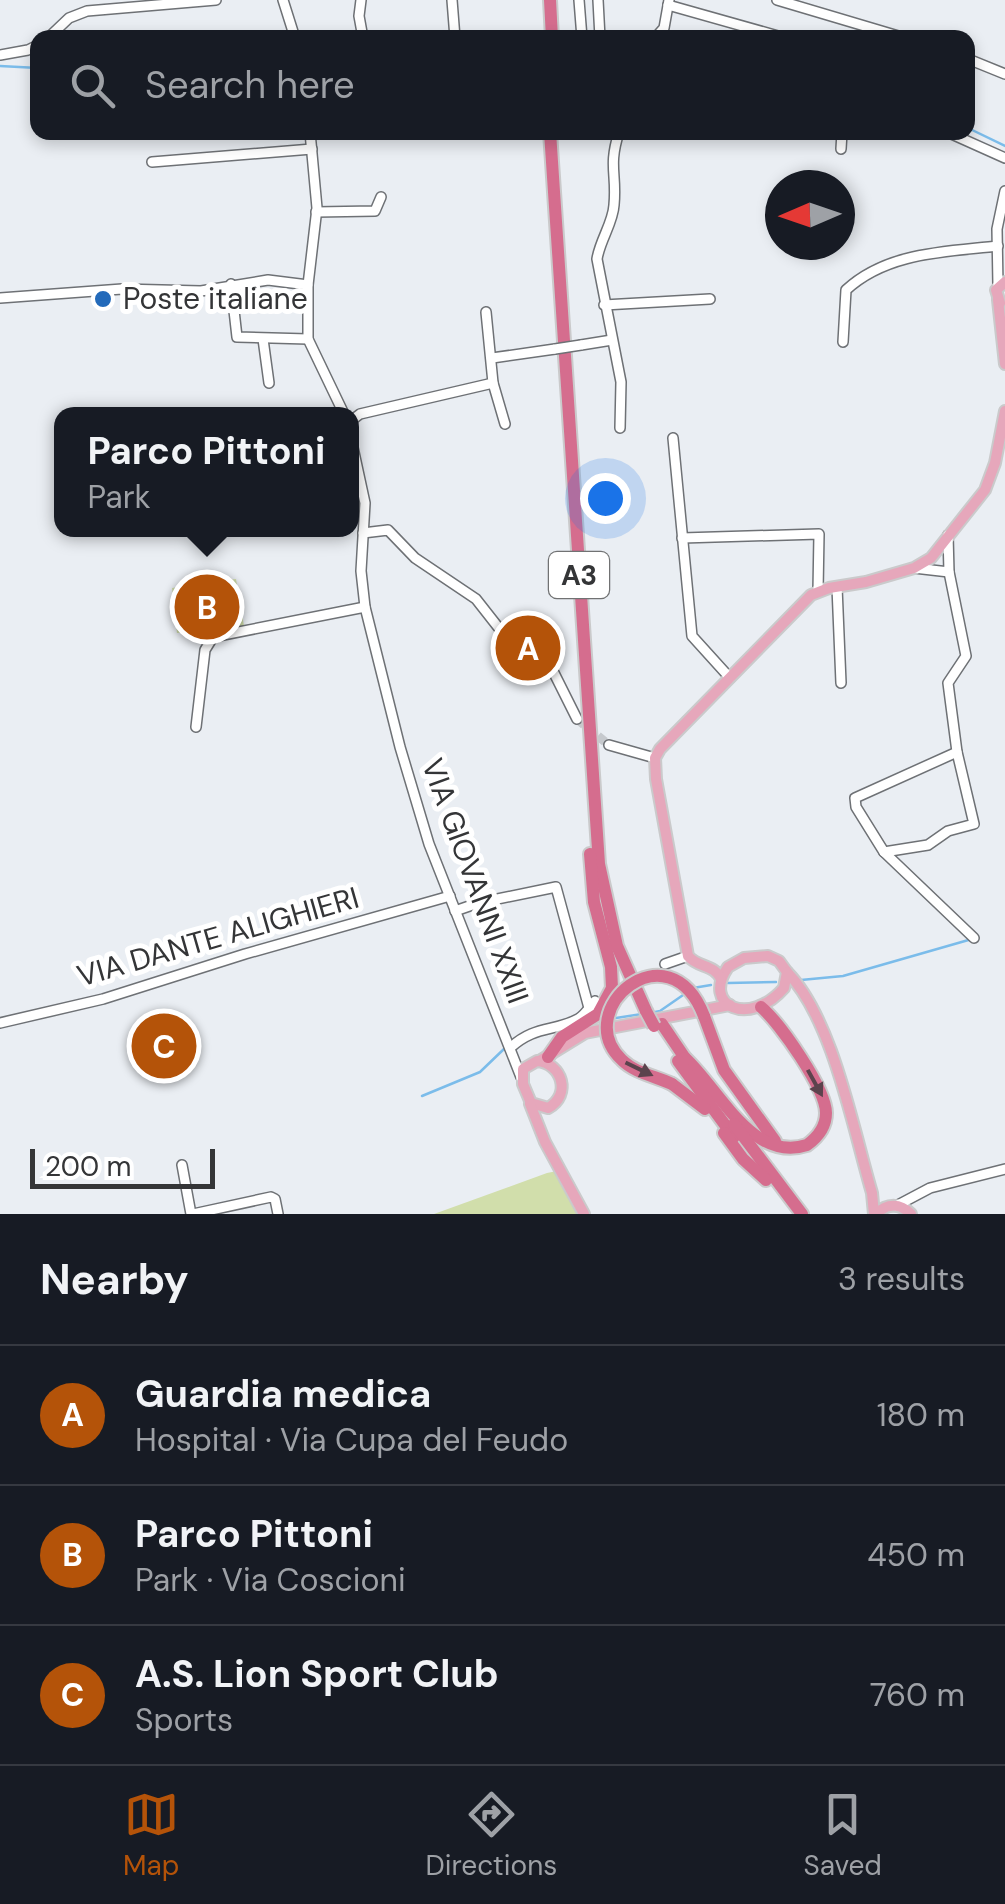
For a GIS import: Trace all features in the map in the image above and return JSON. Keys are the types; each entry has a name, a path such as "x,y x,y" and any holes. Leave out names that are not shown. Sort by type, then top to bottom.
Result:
{"highway":[{"path":"542,0 544,30"},
{"path":"550,0 552,30"},
{"name":"A3","path":"550,140 582,716 603,890 618,946 649,1010 792,1214"},
{"name":"A3","path":"559,140 605,850 620,925 649,1010"},
{"path":"541,1060 562,1037 598,1014 612,988 591,876 582,716"},
{"path":"766,1180 743,1159 701,1104 672,1084 634,1069 614,1050 608,1032 613,1004 635,980 666,977 692,992 708,1012 719,1060 732,1084 768,1134 786,1148"},
{"path":"686,1058 749,1130 765,1142 800,1148 815,1140 825,1122 825,1102 805,1066 761,1007"},
{"name":"A3","path":"658,1025 802,1214"}],"main road":[{"path":"1001,284 1005,364"},
{"path":"1003,333 1005,320"},
{"path":"730,1005 715,970 688,956 656,780 656,758 664,743 818,591 914,568 930,558 985,490 1005,410"},
{"path":"706,966 768,956 780,961 808,1001 832,1056 875,1214 894,1206"},
{"path":"708,1012 732,963"},
{"path":"584,1214 528,1099 522,1078 524,1070 585,1033 730,1005 744,1011 761,1007 777,996 786,983 787,972"},
{"path":"777,996 808,1001"},
{"path":"528,1099 536,1106 548,1108 555,1104 562,1091 558,1072 561,1050"},
{"path":"541,1060 558,1072"},
{"path":"542,1132 548,1108"},
{"path":"872,1193 912,1214"}],"street":[{"path":"56,30 69,18 87,11 216,0"},
{"path":"280,0 293,30"},
{"path":"361,0 362,30"},
{"path":"452,0 454,30"},
{"path":"579,0 581,30"},
{"path":"598,0 600,30"},
{"path":"778,0 878,30"},
{"path":"662,30 669,2 759,30"},
{"path":"0,55 30,49"},
{"path":"975,62 1005,73"},
{"path":"311,140 316,212 308,285 308,339 341,407"},
{"path":"617,140 611,158 614,205 597,259 620,382 620,428"},
{"path":"841,149 842,140"},
{"path":"965,140 1005,158"},
{"path":"152,162 312,148"},
{"path":"1001,284 997,229 1005,191"},
{"path":"316,212 375,211 381,197"},
{"path":"998,248 1005,274"},
{"path":"844,342 846,290 868,274 902,259 998,248"},
{"path":"0,298 122,288 200,291 268,280 308,285"},
{"path":"231,284 237,337 308,339"},
{"path":"604,306 710,299"},
{"path":"486,312 493,383 505,424"},
{"path":"263,339 269,384"},
{"path":"492,358 612,340"},
{"path":"359,415 493,383"},
{"path":"673,438 692,636 730,678"},
{"name":"VIA GIOVANNI XXIII","path":"359,484 365,503 361,571 364,607 420,818 522,1078"},
{"path":"363,533 388,530 416,558 476,599 509,641 554,673 582,716"},
{"path":"682,538 820,534 818,591"},
{"path":"884,852 928,845 948,831 974,824 956,752 948,684 966,656 949,572 948,535"},
{"path":"914,568 949,572"},
{"path":"837,587 842,683"},
{"path":"196,727 205,650 213,637 364,607"},
{"path":"609,744 656,758"},
{"path":"956,752 855,798 858,812 884,852 974,938"},
{"path":"455,911 556,887 592,1005 579,1019 544,1027 521,1038 512,1051 541,1060"},
{"name":"VIA DANTE ALIGHIERI","path":"0,1023 103,999 216,962 450,896"},
{"path":"665,964 688,956"},
{"path":"182,1165 192,1214 271,1197 275,1198 278,1214"},
{"path":"894,1206 930,1188 1005,1170"},
{"path":"912,1198 912,1214"}],"green space":[{"path":"236,579 244,626 177,633 172,588"},
{"path":"557,1171 580,1214 434,1214 547,1173"}],"waterway":[{"path":"0,66 30,68"},
{"path":"975,131 1005,146"},
{"path":"801,980 843,976 972,939"},
{"path":"728,983 776,982"},
{"path":"693,988 711,985"},
{"path":"650,1013 660,1011 686,993"},
{"path":"616,1018 642,1014"},
{"path":"422,1096 480,1072 505,1048"}],"tunnel":[{"path":"577,719 609,745"}],"place":[{"name":"Poste italiane","path":"103,299"},
{"name":"Parco Pittoni","path":"207,607"},
{"name":"Guardia medica","path":"528,648"},
{"name":"A.S. Lion Sport Club","path":"164,1046"}]}
